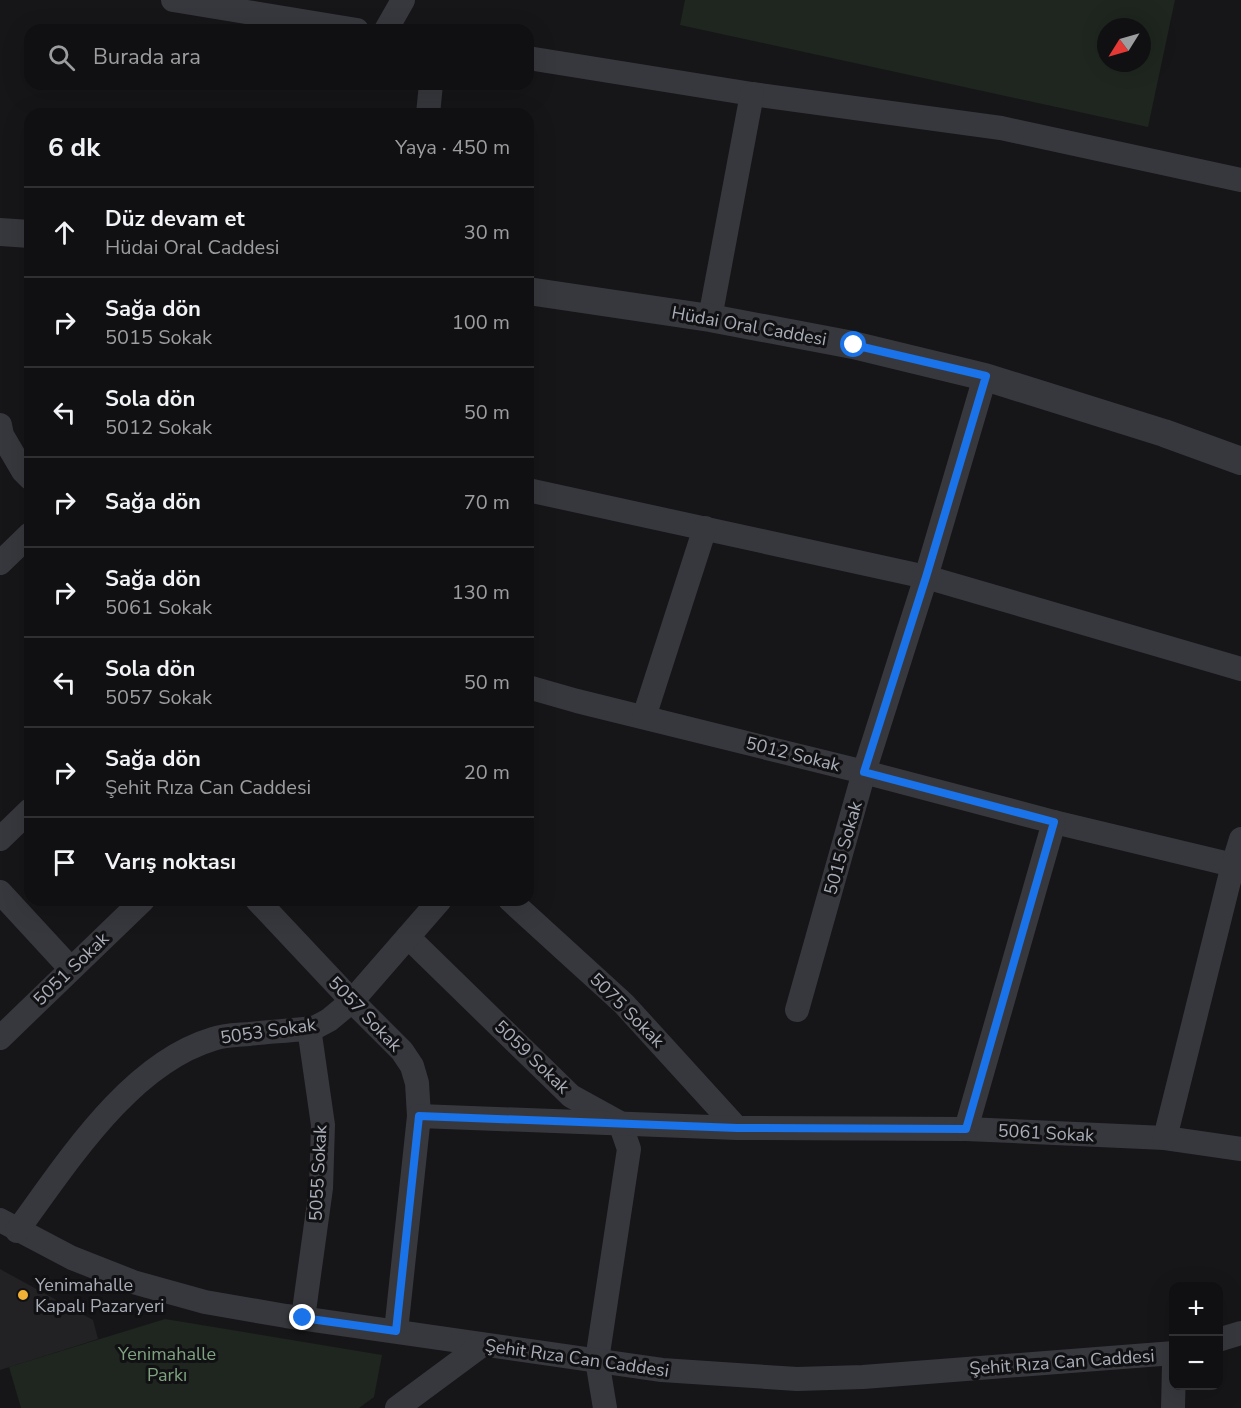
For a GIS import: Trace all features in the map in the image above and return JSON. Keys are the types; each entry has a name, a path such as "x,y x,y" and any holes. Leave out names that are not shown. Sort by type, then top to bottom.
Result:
{"street":[{"path":"173,0 320,24"},
{"path":"389,24 403,0"},
{"path":"534,59 752,94 1001,128 1241,180"},
{"path":"429,108 431,90"},
{"path":"710,318 752,94"},
{"path":"0,232 24,234"},
{"name":"Hüdai Oral Caddesi","path":"534,292 710,318 854,345 986,376 1164,433 1241,462"},
{"name":"5015 Sokak","path":"797,1010 864,772 926,577 986,376"},
{"path":"0,425 2,435 24,472"},
{"path":"534,491 926,577 1241,669"},
{"path":"644,717 705,528"},
{"path":"0,563 24,540"},
{"name":"5012 Sokak","path":"534,689 1054,822 1233,865"},
{"path":"0,839 24,816"},
{"path":"966,1129 1054,822"},
{"path":"1165,1138 1241,839"},
{"path":"0,892 71,969"},
{"name":"5051 Sokak","path":"0,1038 137,906"},
{"name":"5057 Sokak","path":"263,906 402,1051 412,1066 417,1083 419,1116 396,1331"},
{"name":"5053 Sokak","path":"9,1225 103,1118 146,1077 167,1061 183,1050 216,1037 316,1027 329,1020 352,1001 435,906"},
{"name":"5075 Sokak","path":"517,906 624,1004 737,1128"},
{"name":"5059 Sokak","path":"408,937 571,1096 620,1123"},
{"name":"5055 Sokak","path":"303,1318 321,1188 323,1125 309,1028"},
{"name":"5061 Sokak","path":"419,1116 737,1128 966,1129 1165,1138 1241,1149"},
{"path":"605,1408 597,1360 629,1149 620,1123"},
{"name":"Şehit Rıza Can Caddesi","path":"9,1225 72,1258 133,1282 205,1302 662,1370 797,1379 863,1377 1169,1353"},
{"path":"1223,1339 1241,1333"},
{"path":"397,1408 482,1344"},
{"path":"1173,1390 1173,1408"}],"shaded area":[{"name":"Yenimahalle Kapalı Pazaryeri","path":"0,1269 93,1320 98,1339 0,1370"}],"green space":[{"path":"685,0 1175,0 1148,127 680,25"},
{"name":"Yenimahalle Parkı","path":"165,1319 382,1355 374,1397 359,1408 21,1408 9,1367"}],"place":[{"name":"Yenimahalle Kapalı Pazaryeri","path":"23,1295"}],"route":[{"path":"303,1318 396,1331 419,1116 737,1128 966,1129 1054,822 864,772 926,577 986,376 854,345"}]}
